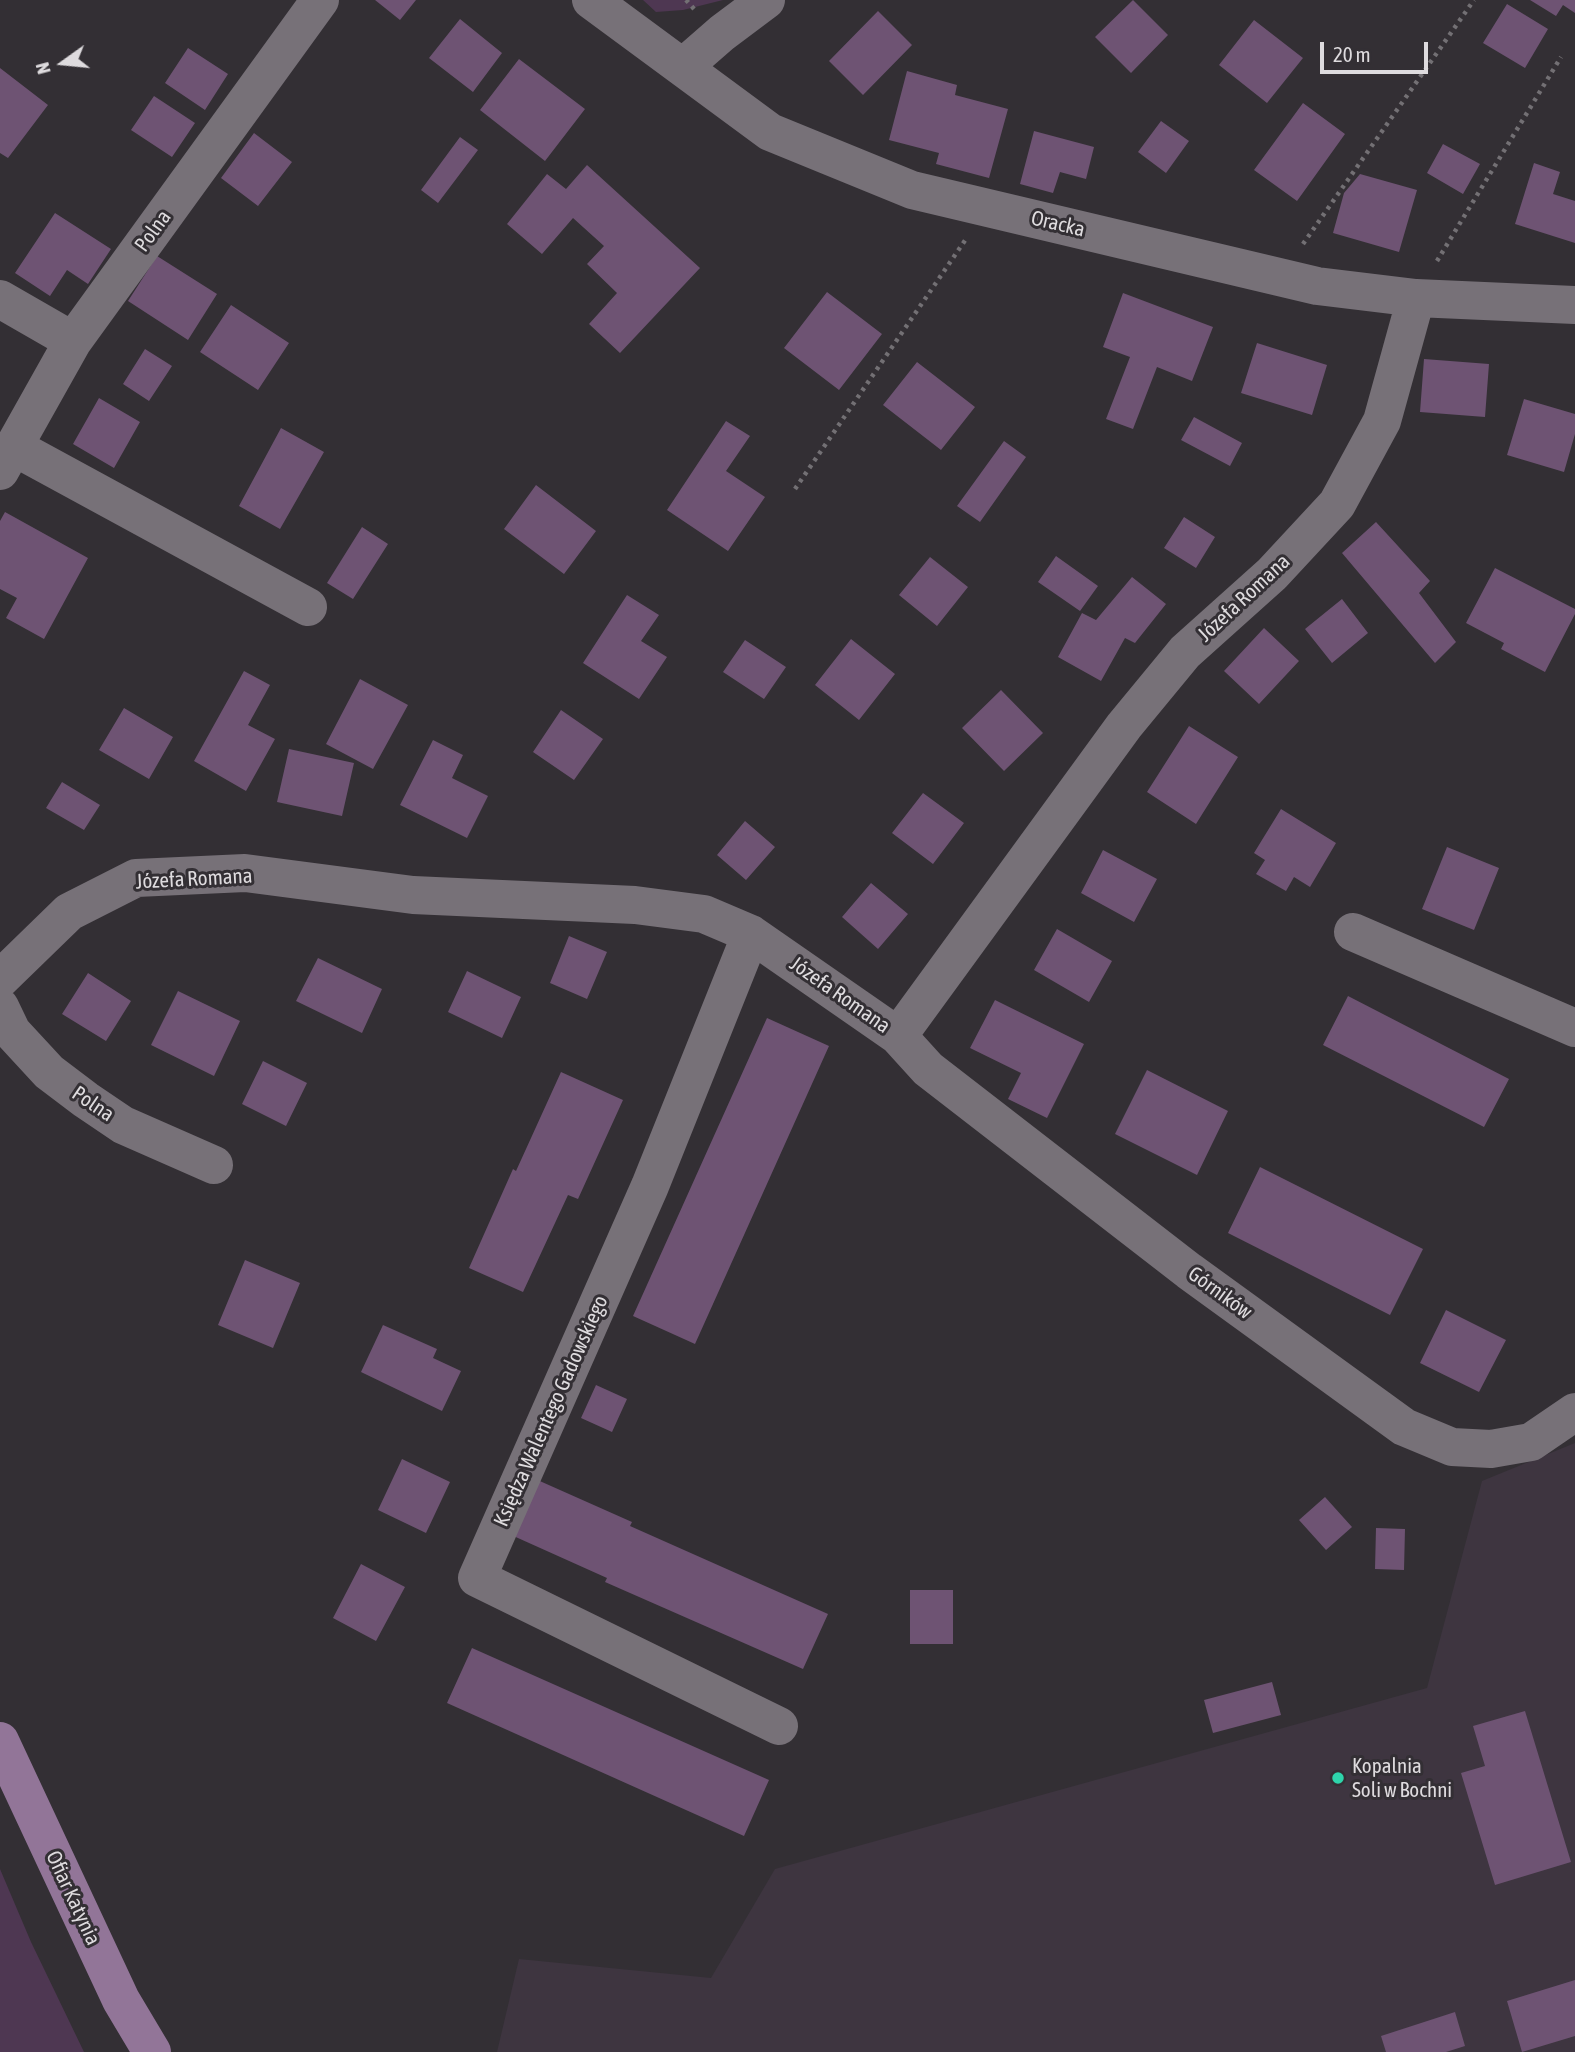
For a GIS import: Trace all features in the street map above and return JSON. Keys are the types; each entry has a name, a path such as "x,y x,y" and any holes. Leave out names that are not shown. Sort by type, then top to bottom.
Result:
{"main road":[{"name":"Ofiar Katynia","path":"0,1741 121,2000 152,2052"}],"street":[{"name":"Polna","path":"7,459 73,341 320,0"},
{"name":"Oracka","path":"592,0 770,132 912,190 1317,286 1416,298 1575,305"},
{"path":"683,67 766,0"},
{"name":"Józefa Romana","path":"0,979 69,912 136,878 245,873 413,895 635,905 704,914 751,934 898,1036 1124,726 1185,652 1272,574 1337,504 1382,421 1416,298"},
{"path":"0,299 73,341"},
{"path":"7,459 307,607"},
{"path":"1353,932 1575,1028"},
{"name":"Księdza Walentego Gadowskiego","path":"751,934 650,1186 477,1578 779,1726"},
{"name":"Polna","path":"0,1007 12,1032 30,1052 49,1072 86,1100 123,1125 214,1165"},
{"name":"Górników","path":"898,1036 928,1069 1189,1271 1404,1427 1452,1447 1491,1449 1531,1442 1575,1412"}],"path":[{"path":"686,0 692,6"},
{"path":"1282,277 1474,0"},
{"path":"1416,298 1561,57"},
{"path":"795,489 989,208"}],"shaded area":[{"path":"643,0 723,0 683,10 656,12"},
{"name":"Kopalnia Soli w Bochni","path":"1575,1443 1575,2052 497,2052 519,1959 711,1978 775,1869 1427,1688 1482,1481"},
{"path":"0,1869 31,1942 84,2052 0,2052"}],"building":[{"path":"375,0 416,0 400,20"},
{"path":"1133,0 1168,35 1131,73 1095,37"},
{"path":"1530,0 1575,0 1575,13 1563,5 1556,16"},
{"path":"1507,4 1548,29 1525,68 1483,43"},
{"path":"878,11 912,45 863,95 829,61"},
{"path":"460,19 502,53 473,92 429,58"},
{"path":"1254,20 1303,58 1267,103 1219,65"},
{"path":"188,48 228,74 205,110 165,83"},
{"path":"519,59 585,109 545,161 480,110"},
{"path":"0,68 48,105 8,158 0,153"},
{"path":"907,71 957,85 955,95 1008,109 989,178 936,164 939,153 889,140"},
{"path":"154,96 195,123 172,157 131,130"},
{"path":"1303,103 1345,134 1297,201 1254,170"},
{"path":"1161,121 1189,141 1166,173 1138,152"},
{"path":"1034,131 1094,147 1086,179 1060,172 1053,193 1020,184"},
{"path":"254,133 292,162 258,206 221,178"},
{"path":"460,137 478,150 438,203 421,190"},
{"path":"1443,144 1480,164 1463,194 1427,173"},
{"path":"1534,163 1560,172 1553,194 1575,201 1575,243 1515,224"},
{"path":"587,165 700,268 620,353 589,324 617,293 587,264 604,246 573,218 542,254 507,224 547,174 566,189"},
{"path":"1360,174 1417,190 1399,252 1333,233 1344,193"},
{"path":"55,213 111,249 88,284 67,270 50,296 15,273"},
{"path":"157,256 217,294 188,340 128,301"},
{"path":"827,292 882,334 839,390 784,348"},
{"path":"1123,293 1213,327 1192,381 1157,367 1133,429 1106,419 1130,357 1103,347"},
{"path":"231,305 289,343 258,390 200,352"},
{"path":"1257,343 1327,365 1312,415 1241,393"},
{"path":"145,349 172,366 149,401 123,384"},
{"path":"1424,359 1489,364 1485,417 1420,412"},
{"path":"917,362 975,407 941,450 883,405"},
{"path":"99,398 140,422 114,468 73,444"},
{"path":"1524,399 1575,414 1575,434 1564,472 1507,455"},
{"path":"1194,417 1242,443 1230,466 1181,440"},
{"path":"726,421 750,436 726,471 765,497 728,551 667,510"},
{"path":"281,428 324,452 280,529 239,506"},
{"path":"1004,441 1026,457 980,522 957,506"},
{"path":"536,485 596,531 564,574 504,529"},
{"path":"5,512 88,558 44,639 6,618 17,598 0,589 0,521"},
{"path":"1184,517 1215,537 1196,568 1164,548"},
{"path":"1376,522 1430,581 1419,593 1456,642 1435,663 1342,553"},
{"path":"362,527 388,544 353,599 327,583"},
{"path":"1056,556 1098,586 1080,611 1038,582"},
{"path":"930,557 968,587 937,626 899,595"},
{"path":"1495,568 1575,609 1575,614 1545,672 1501,649 1504,643 1466,623"},
{"path":"1132,577 1166,604 1135,643 1125,638 1101,681 1058,657 1082,613 1096,620"},
{"path":"627,595 659,615 641,641 667,657 639,699 583,663"},
{"path":"1342,599 1368,633 1332,663 1305,629"},
{"path":"1264,628 1299,661 1259,704 1224,671"},
{"path":"851,639 895,674 859,720 815,685"},
{"path":"745,640 786,667 764,699 723,672"},
{"path":"244,671 270,685 248,725 275,739 246,791 194,761"},
{"path":"360,679 408,705 373,769 326,744"},
{"path":"1001,690 1043,733 1004,771 962,728"},
{"path":"124,708 173,737 149,779 99,750"},
{"path":"561,710 603,739 574,780 533,752"},
{"path":"1189,726 1238,757 1196,824 1147,792"},
{"path":"433,740 463,755 452,778 488,796 467,838 400,805"},
{"path":"289,749 354,763 342,816 277,802"},
{"path":"62,782 100,805 84,830 46,808"},
{"path":"923,793 964,823 933,864 892,833"},
{"path":"1281,809 1336,843 1310,887 1294,877 1286,891 1256,874 1265,860 1254,853"},
{"path":"745,821 775,847 746,880 717,855"},
{"path":"1447,847 1499,868 1474,930 1422,909"},
{"path":"1103,850 1157,879 1134,922 1081,893"},
{"path":"871,883 908,914 878,949 842,917"},
{"path":"1057,929 1112,961 1089,1002 1034,970"},
{"path":"569,936 607,952 587,999 550,983"},
{"path":"318,958 382,989 362,1033 296,1001"},
{"path":"467,971 521,997 502,1038 448,1012"},
{"path":"88,973 131,1001 106,1041 62,1014"},
{"path":"178,991 240,1021 214,1076 151,1045"},
{"path":"1348,996 1509,1079 1484,1127 1323,1045"},
{"path":"995,1000 1084,1044 1047,1118 1008,1099 1021,1073 970,1048"},
{"path":"767,1018 829,1046 695,1344 633,1316"},
{"path":"263,1061 307,1083 286,1126 242,1104"},
{"path":"1147,1070 1228,1111 1197,1175 1115,1134"},
{"path":"561,1072 623,1100 578,1199 568,1195 523,1292 469,1268 513,1169 516,1171"},
{"path":"1260,1167 1423,1249 1390,1315 1228,1233"},
{"path":"245,1260 300,1283 273,1348 218,1325"},
{"path":"1446,1310 1506,1340 1479,1392 1420,1363"},
{"path":"383,1325 437,1349 433,1358 461,1371 442,1411 361,1372"},
{"path":"596,1385 627,1399 612,1432 581,1418"},
{"path":"402,1459 450,1482 426,1533 378,1510"},
{"path":"533,1478 632,1522 630,1526 828,1614 803,1669 605,1582 607,1578 509,1534"},
{"path":"1325,1497 1352,1527 1326,1550 1299,1520"},
{"path":"1376,1528 1405,1529 1404,1570 1375,1569"},
{"path":"361,1564 405,1587 376,1641 333,1618"},
{"path":"910,1590 953,1590 953,1644 910,1644"},
{"path":"472,1648 769,1780 744,1836 447,1703"},
{"path":"1272,1682 1281,1715 1213,1733 1204,1700"},
{"path":"1525,1711 1571,1862 1495,1885 1461,1773 1485,1766 1473,1726"},
{"path":"1575,1980 1575,2036 1522,2052 1507,2001"},
{"path":"1455,2012 1465,2046 1446,2052 1386,2052 1381,2036"}],"place":[{"name":"Kopalnia Soli w Bochni","path":"1338,1778"}]}
